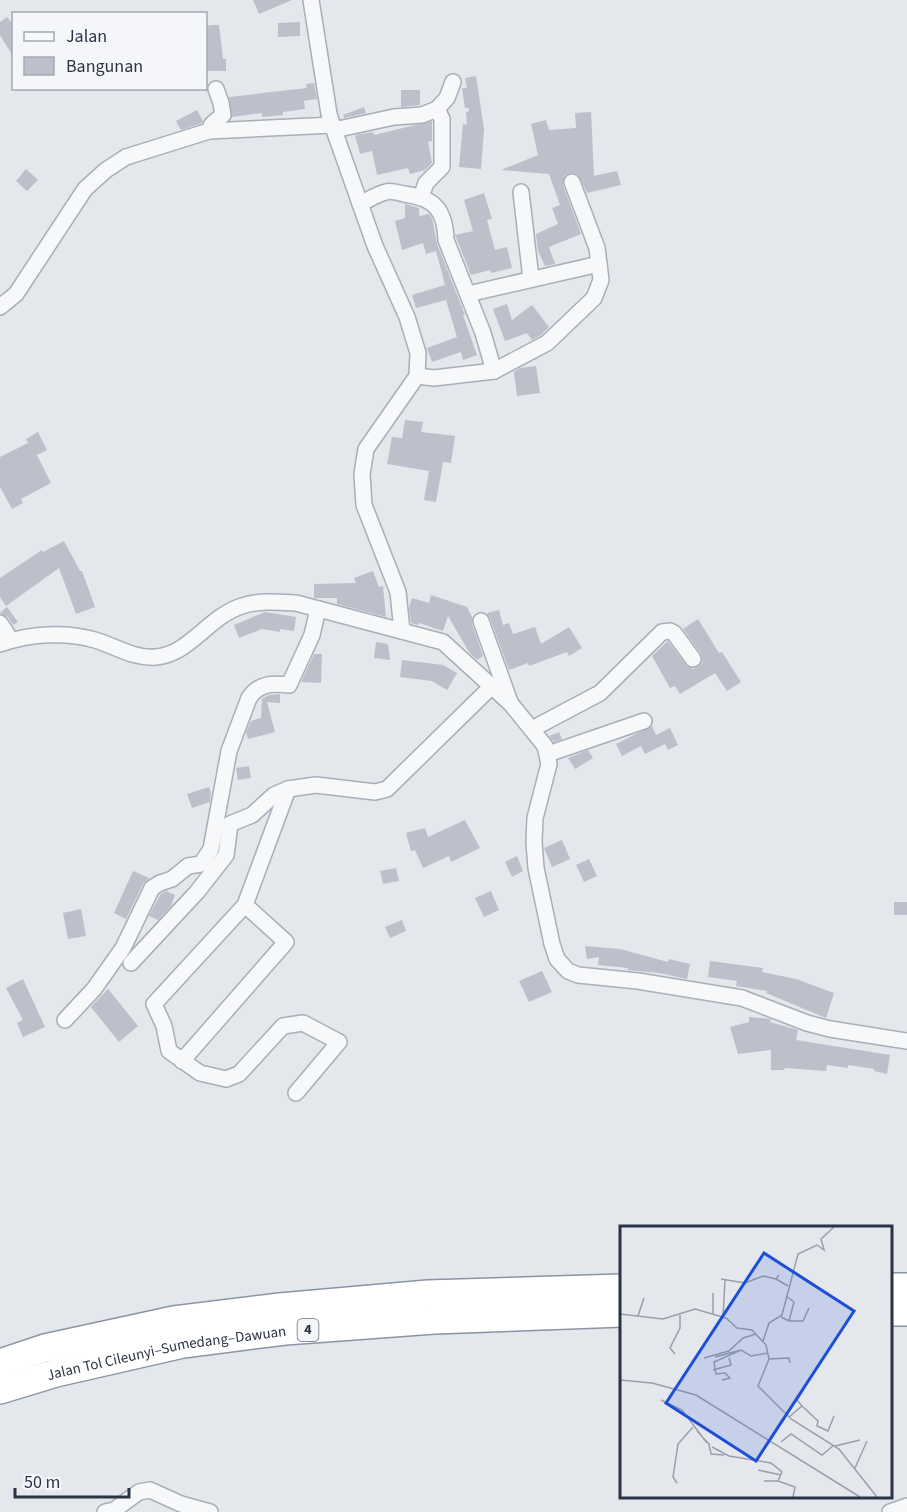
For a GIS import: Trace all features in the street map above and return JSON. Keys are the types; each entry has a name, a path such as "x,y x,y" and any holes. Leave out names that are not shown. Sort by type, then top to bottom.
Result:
{"highway":[{"name":"Jalan Tol Cileunyi–Sumedang–Dawuan","path":"0,1363 45,1348 174,1320 269,1308 428,1294 620,1288"},
{"name":"Jalan Tol Cileunyi–Sumedang–Dawuan","path":"0,1390 67,1371 183,1344 285,1331 435,1320 620,1313"}],"street":[{"path":"310,0 333,128 375,246 407,317 418,353 417,376 379,427 366,449 362,474 364,505 398,592 402,631"},
{"path":"0,307 16,294 85,189 126,157 209,131 333,128 394,117 422,115 436,109 447,98 453,82"},
{"path":"209,131 211,125 223,115 216,89"},
{"path":"421,197 426,183 442,166 442,119 436,109"},
{"path":"417,376 434,378 494,371 547,342 594,298 601,280 597,248 572,182"},
{"path":"360,204 386,191 421,197 432,202 441,211 446,224 446,240 483,333 494,371"},
{"path":"521,192 531,279"},
{"path":"468,294 599,264"},
{"path":"0,623 6,642 35,636 64,635 93,640 139,657 158,657 179,650 220,617 242,606 272,601 296,603 443,642 511,704 545,746 549,764 535,818 534,842 545,917 552,945 557,959 568,971 578,975 638,981 742,998 807,1023 830,1029 907,1041"},
{"path":"65,1020 94,989 123,948 152,888 172,879 188,866 201,864 207,857 215,835 229,750 249,698 253,692 267,684 289,685 312,635 318,609"},
{"path":"481,621 511,704"},
{"path":"532,729 600,693 662,632 674,633 693,659"},
{"path":"131,963 197,892 226,855 230,824 252,815 274,795 288,789 316,785 375,792 387,789 492,686"},
{"path":"548,754 644,722"},
{"path":"288,789 245,905 154,1004 164,1026 169,1052 200,1073 226,1079 239,1074 283,1026 303,1023 339,1042 296,1093"},
{"path":"182,1060 286,942 245,905"},
{"path":"105,1512 114,1510 139,1492 150,1490 181,1504 210,1512"},
{"path":"890,1512 907,1506"}],"building":[{"path":"253,0 292,0 259,14"},
{"path":"7,17 12,23 12,55 0,35 0,22"},
{"path":"300,22 300,36 278,37 278,23"},
{"path":"219,25 223,59 226,59 226,71 207,71 207,26"},
{"path":"476,76 484,129 481,169 459,167 463,124 467,125 466,112 469,111 469,108 465,108 462,88 467,88 465,78"},
{"path":"314,83 317,99 304,101 305,109 283,112 283,115 262,117 262,113 232,117 229,97 307,88 306,84"},
{"path":"401,90 420,90 420,105 401,107"},
{"path":"364,107 366,113 344,118 343,115"},
{"path":"197,110 202,123 181,130 176,121"},
{"path":"591,112 594,176 617,171 621,185 587,193 578,174 565,175 563,185 581,234 549,247 555,264 545,266 538,251 536,234 558,224 552,208 560,205 549,174 501,170 538,155 531,124 546,120 549,130 576,128 575,113"},
{"path":"432,121 432,141 428,142 432,163 425,170 410,174 408,168 377,175 372,151 360,154 355,135 373,132 374,135"},
{"path":"26,169 38,180 27,191 16,181"},
{"path":"484,193 492,219 487,220 495,250 507,247 512,268 471,275 455,235 473,231 464,200"},
{"path":"405,204 419,208 419,216 429,214 432,218 437,244 465,315 463,315 477,355 463,360 461,352 432,362 427,348 457,337 446,300 416,308 412,295 445,285 436,251 426,254 423,243 402,250 395,221 405,218"},
{"path":"507,304 512,320 532,305 549,327 532,340 527,333 505,341 493,309"},
{"path":"536,366 540,393 517,396 514,372 520,368"},
{"path":"405,420 423,422 421,432 455,436 451,463 443,462 436,502 424,500 429,471 387,464 392,437 402,438"},
{"path":"38,432 47,450 37,455 51,483 21,499 23,503 12,509 0,487 0,457 28,443 26,439"},
{"path":"64,541 82,571 95,607 76,614 59,568 6,606 0,597 0,578 42,550 43,552"},
{"path":"373,571 379,587 383,586 386,617 337,604 337,598 314,598 314,584 356,583 354,578"},
{"path":"431,595 467,607 483,656 477,660 469,652 448,616 443,631 419,623 418,625 411,623 409,608 412,598 429,603"},
{"path":"7,607 18,622 13,625 8,617 0,613"},
{"path":"499,610 503,625 509,623 513,634 535,627 541,644 569,627 582,648 569,656 567,652 529,666 528,663 509,670 487,613"},
{"path":"265,612 296,617 294,631 280,629 280,632 262,629 239,638 234,625"},
{"path":"698,619 719,653 722,652 741,682 727,691 715,673 680,694 675,686 670,688 652,656 668,641 686,665 693,669 699,666 702,662 701,654 683,629"},
{"path":"376,642 388,644 390,660 374,658"},
{"path":"314,654 322,654 321,683 301,682"},
{"path":"402,660 443,665 457,673 447,690 432,681 400,677"},
{"path":"280,694 280,703 267,702 275,732 248,739 246,732 251,721 261,718 262,699 269,695"},
{"path":"652,726 656,735 670,728 678,745 668,750 665,744 645,754 641,746 622,756 616,744"},
{"path":"559,732 562,739 554,742 549,736"},
{"path":"588,750 593,758 575,769 568,758"},
{"path":"249,766 251,778 238,780 236,768"},
{"path":"209,787 210,802 192,808 187,794"},
{"path":"465,820 480,848 451,862 449,856 423,868 415,850 411,851 406,833 425,828 428,837"},
{"path":"562,840 570,859 552,867 544,848"},
{"path":"517,856 523,871 512,877 505,862"},
{"path":"589,859 597,876 584,882 576,865"},
{"path":"396,868 399,881 383,884 380,871"},
{"path":"133,871 149,878 143,884 126,919 114,913"},
{"path":"166,891 175,895 171,906 158,920 149,916 160,895"},
{"path":"491,891 499,910 484,917 475,898"},
{"path":"894,902 907,902 907,915 894,915"},
{"path":"81,909 86,936 68,939 63,913"},
{"path":"402,920 406,931 390,938 385,927"},
{"path":"585,946 620,949 668,962 669,959 690,964 687,979 598,965 599,957 587,959"},
{"path":"710,961 763,968 762,972 796,979 834,993 826,1018 766,993 767,991 736,986 737,981 708,977"},
{"path":"542,971 552,992 529,1002 519,981"},
{"path":"23,979 45,1027 23,1037 17,1023 23,1020 6,988"},
{"path":"108,989 138,1026 119,1042 91,1007"},
{"path":"749,1017 771,1019 770,1022 798,1030 796,1040 890,1055 887,1074 874,1071 874,1069 848,1065 848,1068 827,1065 826,1071 785,1068 784,1070 771,1070 771,1050 738,1054 730,1027 749,1022"}]}
